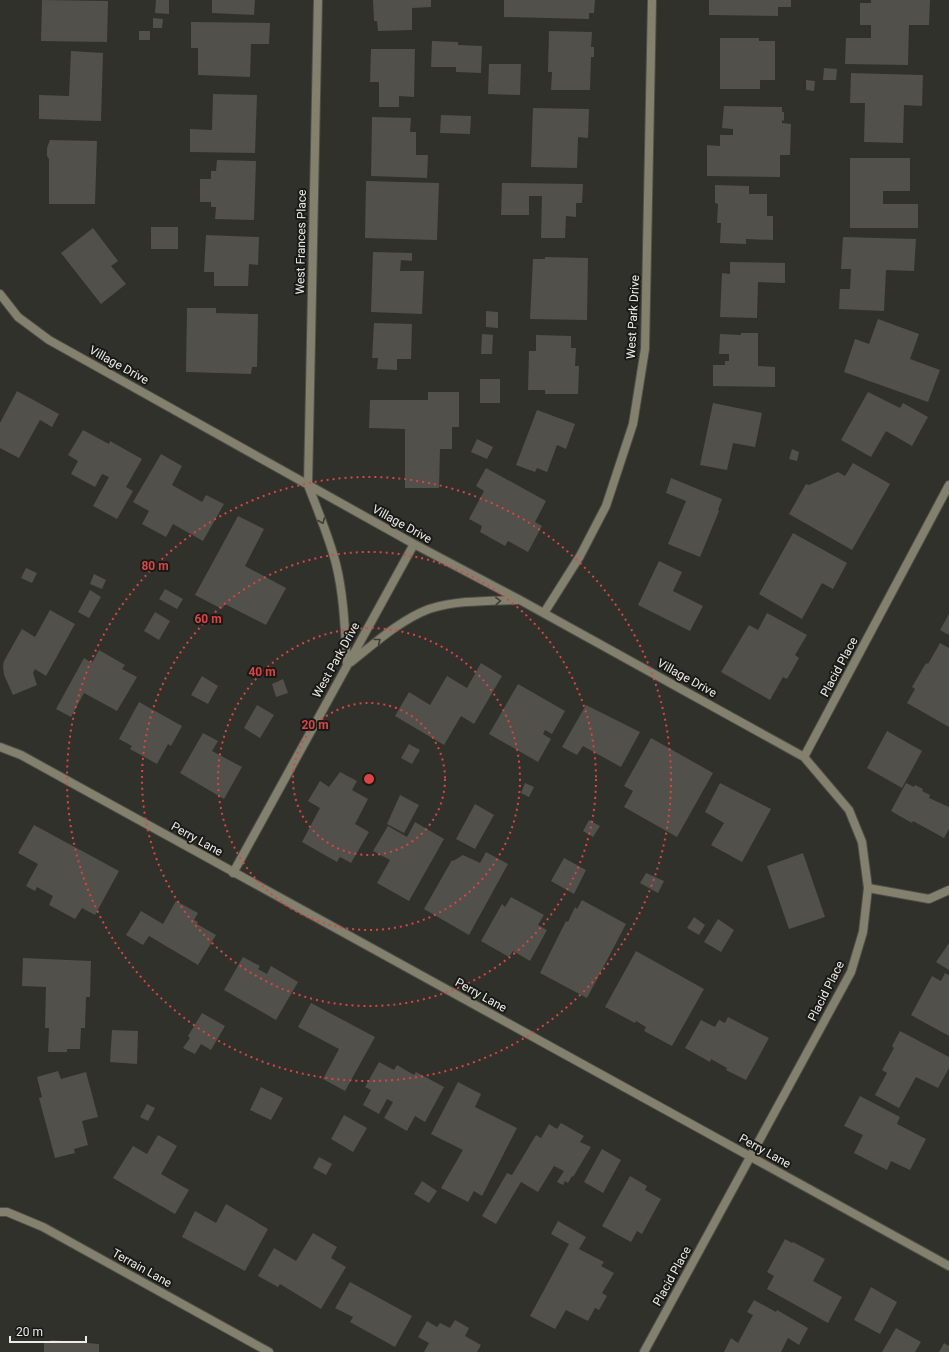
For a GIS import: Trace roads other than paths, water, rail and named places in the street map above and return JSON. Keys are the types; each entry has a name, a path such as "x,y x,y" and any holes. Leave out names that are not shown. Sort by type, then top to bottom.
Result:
{"street":[{"name":"West Frances Place","path":"308,485 318,0"},
{"name":"West Park Drive","path":"544,613 580,556 606,506 633,424 645,349 652,0"},
{"name":"Village Drive","path":"0,294 18,317 49,340 414,544 544,613 804,757"},
{"path":"308,485 325,526 336,565 343,606 347,665"},
{"name":"Placid Place","path":"644,1352 851,972 863,932 868,888 862,842 849,810 804,757 949,485"},
{"name":"West Park Drive","path":"233,873 414,544"},
{"path":"347,665 398,625 429,610 465,602 520,600"},
{"name":"Perry Lane","path":"0,747 21,755 949,1266"},
{"path":"868,888 929,899 949,890"},
{"name":"Terrain Lane","path":"0,1212 8,1212 43,1227 269,1352"}]}
